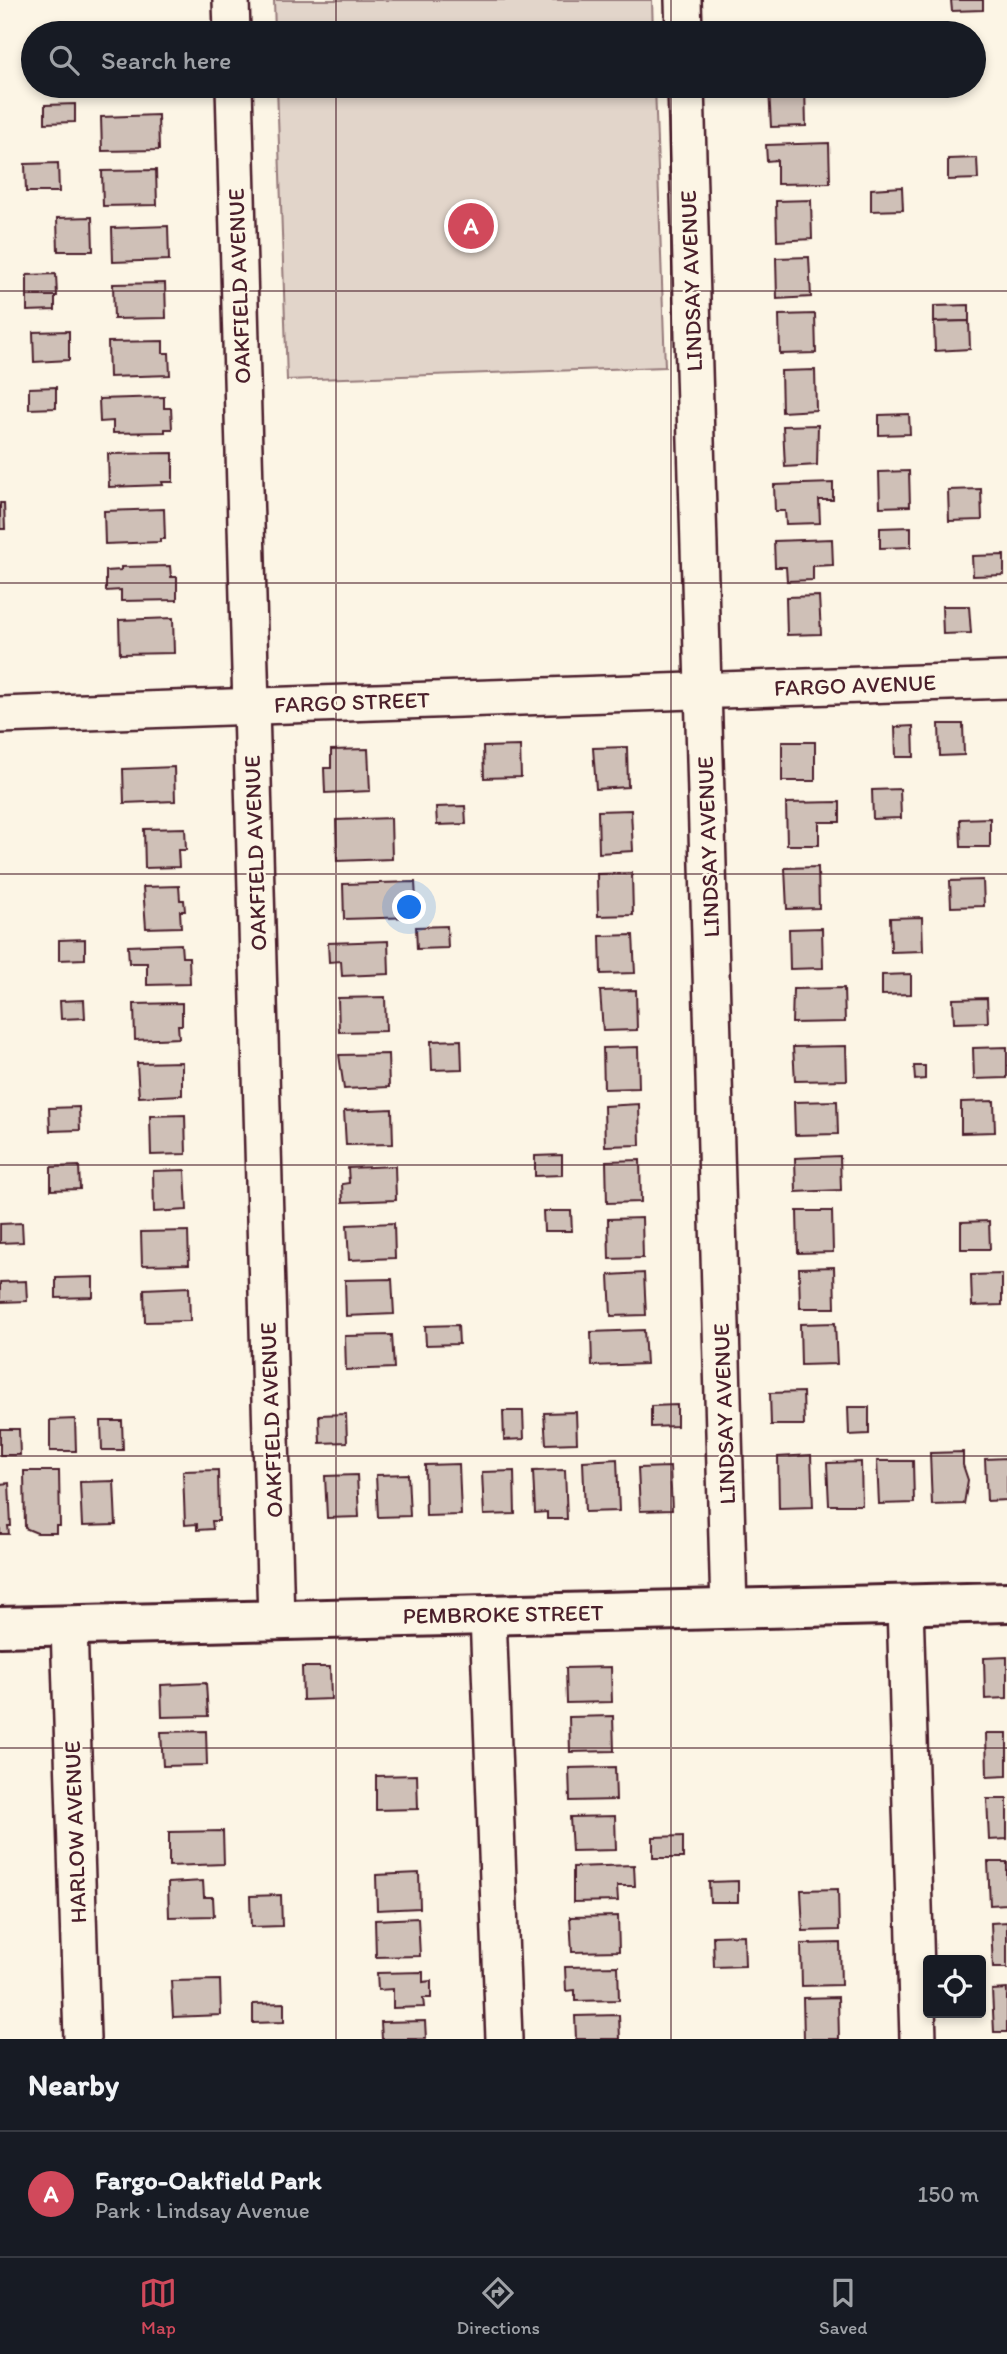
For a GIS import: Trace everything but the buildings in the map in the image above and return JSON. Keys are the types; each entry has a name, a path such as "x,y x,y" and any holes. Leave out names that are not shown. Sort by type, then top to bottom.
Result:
{"street":[{"path":"231,0 232,21"},
{"path":"683,0 684,21"},
{"name":"OAKFIELD AVENUE","path":"234,98 276,1620"},
{"name":"LINDSAY AVENUE","path":"686,98 729,1609"},
{"name":"FARGO AVENUE","path":"703,690 1007,680"},
{"name":"FARGO STREET","path":"0,715 703,690"},
{"name":"PEMBROKE STREET","path":"0,1627 1007,1602"},
{"path":"905,1605 918,2039"},
{"path":"488,1615 504,2039"},
{"name":"HARLOW AVENUE","path":"69,1626 82,2039"}],"shaded area":[{"path":"274,0 652,0 653,21 275,21"},
{"path":"277,98 655,98 665,367 287,380"}],"place":[{"name":"Fargo-Oakfield Park","path":"471,226"}]}
